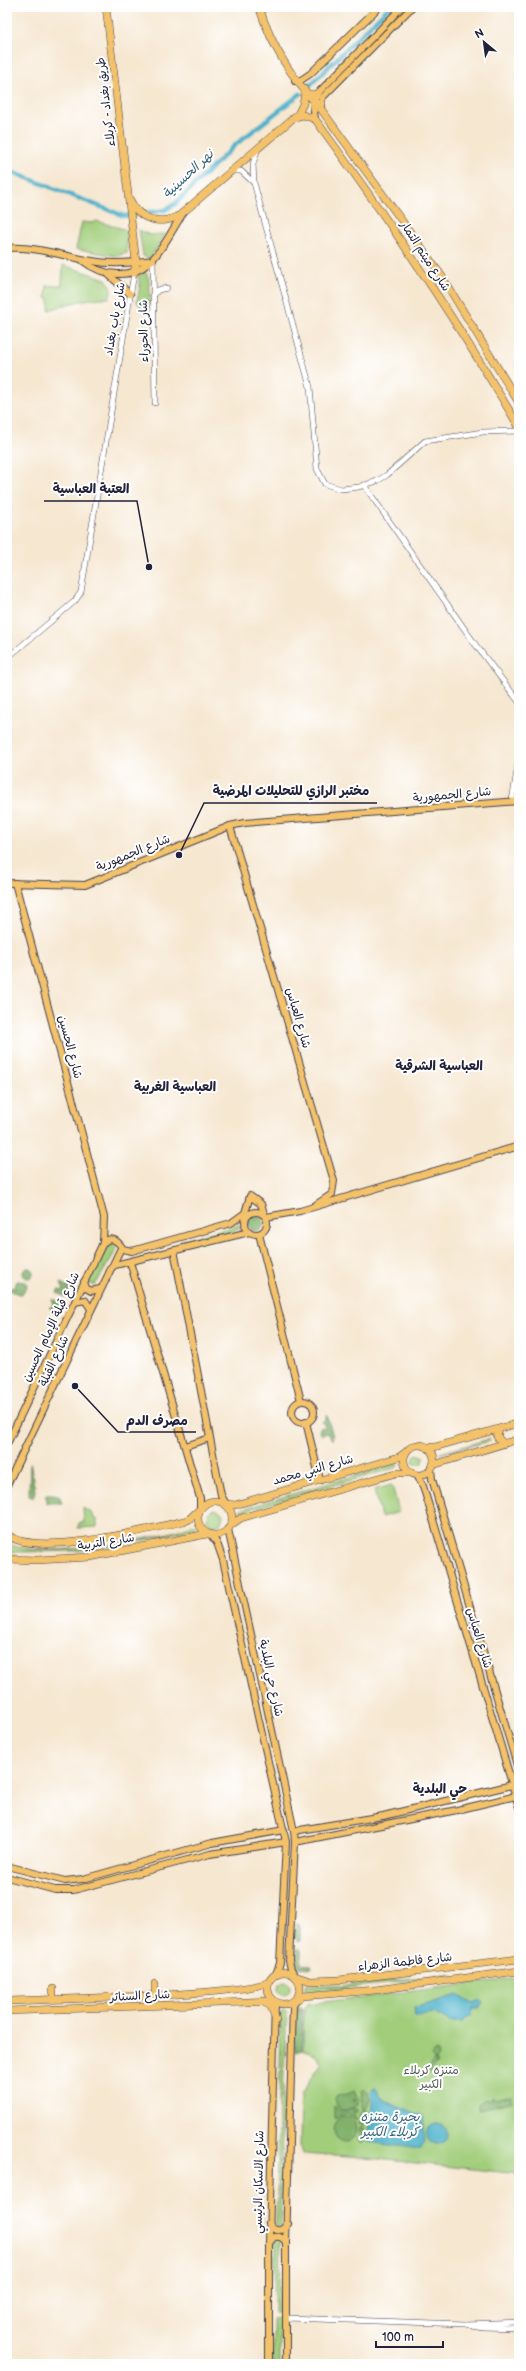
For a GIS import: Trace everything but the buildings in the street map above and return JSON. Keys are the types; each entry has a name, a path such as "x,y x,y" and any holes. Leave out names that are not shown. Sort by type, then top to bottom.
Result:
{"highway":[{"name":"طريق بغداد - كربلاء","path":"106,7 136,262 134,273"},
{"path":"259,7 275,47 295,81 305,93 320,95"},
{"path":"295,117 302,108 305,93"},
{"name":"شارع ميثم التمار","path":"305,93 321,109 450,289 519,403"},
{"path":"295,117 303,116 315,119"},
{"name":"شارع باب بغداد","path":"183,212 295,117"},
{"name":"شارع ميثم التمار","path":"315,119 393,228 438,296 519,428"},
{"path":"129,199 142,216 162,220 173,218 183,212"},
{"path":"438,296 446,297 450,289"},
{"path":"450,315 448,310 451,305 456,304 461,307"},
{"path":"414,1474 404,1464 406,1452 415,1445 435,1447 519,1424"},
{"path":"498,1429 497,1437 503,1443"},
{"path":"488,1432 492,1439 490,1447"},
{"path":"230,1527 232,1514 226,1504 215,1501 204,1504 200,1509 198,1523 209,1534 219,1535 230,1527 241,1518 396,1473 426,1473 432,1467 517,1439"},
{"path":"428,1447 434,1456 432,1467"},
{"name":"شارع النبي محمد","path":"226,1504 236,1505 400,1457 406,1452"},
{"name":"شارع التربية","path":"7,1534 14,1538 36,1542 88,1540 188,1520 200,1509"},
{"name":"شارع التربية","path":"7,1559 37,1560 90,1557 209,1534"},
{"name":"شارع فاطمة الزهراء","path":"295,1976 308,1980 323,1981 462,1967 519,1959"},
{"path":"462,1967 460,1972 463,1979"},
{"path":"451,1968 455,1975 452,1981"},
{"name":"شارع فاطمة الزهراء","path":"300,1997 452,1981 519,1971"},
{"path":"284,1972 295,1976 298,1979 300,1997 284,2004 275,2001 268,1992 268,1982 276,1974 284,1972"},
{"name":"شارع السناتر","path":"7,2001 204,1992 259,1987 268,1982"},
{"path":"155,1984 155,1995"},
{"path":"53,1989 53,1999"},
{"path":"204,1992 199,1998 204,2004"},
{"path":"187,1993 192,1998 190,2003 187,2004"},
{"path":"259,2000 271,2006 276,2020"},
{"name":"شارع السناتر","path":"7,2011 204,2004 259,2000 275,2001"}],"main road":[{"path":"295,81 306,77 379,7"},
{"path":"321,109 320,95 402,7"},
{"path":"315,119 312,113 313,100 412,7"},
{"name":"شارع باب بغداد","path":"134,273 145,268 153,260 183,212"},
{"path":"7,248 40,249 80,259 105,263 153,260"},
{"path":"80,259 105,272 121,284 130,294"},
{"path":"105,272 134,273"},
{"name":"شارع الجمهورية","path":"7,883 85,885 230,826 302,818 519,801"},
{"name":"شارع العباس","path":"230,826 334,1181 332,1194 314,1206"},
{"name":"شارع الحسين","path":"16,883 104,1216"},
{"path":"249,1232 244,1223 248,1214 257,1211 266,1216 277,1216 519,1146"},
{"path":"103,1244 106,1240 114,1239 118,1242 121,1248 132,1251 232,1223 245,1213 250,1196 261,1204 266,1216 267,1227 259,1234"},
{"name":"شارع قبلة الإمام الحسين","path":"7,1444 103,1244 104,1216"},
{"path":"109,1270 114,1266 249,1232 259,1234"},
{"path":"259,1234 301,1401"},
{"name":"شارع القبلة","path":"7,1485 90,1308 109,1270 120,1255 121,1248"},
{"path":"174,1250 221,1494 226,1504"},
{"path":"130,1262 201,1501 200,1509"},
{"path":"84,1282 86,1288 91,1291 100,1289"},
{"path":"75,1302 85,1300 90,1308"},
{"path":"301,1401 310,1404 314,1409 313,1416 306,1422 297,1422 292,1414 294,1406 301,1401"},
{"path":"306,1422 320,1480"},
{"path":"184,1446 210,1438"},
{"name":"شارع العباس","path":"432,1467 432,1479 519,1772"},
{"name":"شارع العباس","path":"414,1474 423,1486 519,1807"},
{"name":"شارع حي البلدية","path":"230,1527 233,1558 294,1831 295,1842"},
{"name":"شارع حي البلدية","path":"209,1534 217,1542 223,1560 286,1842"},
{"path":"223,1560 228,1556 233,1558"},
{"path":"294,1831 383,1816 512,1785"},
{"path":"295,1976 289,1961 295,1842 457,1810 516,1796"},
{"path":"7,1866 65,1881 83,1879 212,1843 284,1830"},
{"path":"7,1877 55,1890 74,1890 210,1854 286,1842 280,1964 276,1974"},
{"path":"284,1890 287,1892 293,1890"},
{"path":"283,1900 287,1898 293,1899"},
{"path":"286,2364 286,2244 288,2224 292,2006 300,1997"},
{"name":"شارع الاسكان الرئيسي","path":"269,2364 269,2223 276,2020 275,2001"},
{"path":"269,2223 273,2229 278,2231 283,2230 288,2224"},
{"path":"269,2243 277,2236 284,2240 286,2244"}],"street":[{"path":"259,146 253,164 254,183 310,387 317,469 325,484 341,489 364,486 387,475 426,441 484,432 519,431"},
{"path":"230,171 242,172 254,183"},
{"name":"شارع الحوراء","path":"153,260 155,403"},
{"name":"شارع باب بغداد","path":"7,658 76,601 81,592 134,273"},
{"path":"153,298 158,290 167,288"},
{"path":"364,486 475,644 519,702"},
{"path":"512,801 519,759"},
{"path":"286,2318 465,2324 483,2327 519,2328"},
{"path":"465,2324 483,2322 519,2322"}],"green space":[{"path":"96,221 127,230 127,253 116,256 76,249 82,222 93,223"},
{"path":"139,230 150,235 165,234 150,259 143,256"},
{"path":"63,265 106,279 111,288 109,298 71,303 49,310 49,298 46,298 47,286 62,285"},
{"path":"144,271 148,277 150,299 148,307 142,308 137,302 140,285 138,276"},
{"path":"253,1215 259,1215 264,1220 262,1229 259,1231 253,1231 248,1226 248,1220"},
{"path":"239,1225 240,1229 180,1245 179,1241"},
{"path":"113,1244 117,1249 95,1285 90,1284 89,1280 106,1246"},
{"path":"26,1268 30,1268 32,1269 32,1277 26,1278 23,1275 23,1271"},
{"path":"17,1281 26,1282 27,1285 22,1295 10,1291 10,1287 16,1288 15,1286"},
{"path":"61,1283 70,1288 66,1297 57,1293 58,1290 64,1291"},
{"path":"52,1299 64,1303 58,1313 55,1309 49,1308 54,1304"},
{"path":"327,1415 333,1436 332,1440 328,1433 322,1435 319,1432 320,1428 326,1427 322,1422 326,1419"},
{"path":"489,1439 490,1441 439,1454 440,1453"},
{"path":"417,1454 424,1457 423,1463 420,1465 413,1462 414,1456"},
{"path":"30,1462 35,1491 33,1498 29,1495"},
{"path":"397,1463 398,1467 241,1512 239,1510"},
{"path":"392,1485 399,1512 381,1517 374,1490"},
{"path":"46,1495 59,1495 62,1503 46,1503"},
{"path":"83,1508 93,1514 94,1519 97,1519 97,1527 78,1528 79,1523 84,1523"},
{"path":"215,1509 220,1511 223,1515 221,1523 217,1526 209,1523 207,1519 210,1511"},
{"path":"194,1524 196,1528 132,1543 76,1551 7,1552 8,1543 22,1548 44,1550 71,1549 100,1546 157,1536"},
{"path":"297,1922 300,1927 300,1941 297,1942 295,1937"},
{"path":"298,1948 301,1950 301,1964 310,1965 311,1968 297,1967 294,1953"},
{"path":"452,1974 452,1976 347,1988 305,1991 305,1985 342,1985"},
{"name":"متنزه كربلاء الكبير","path":"519,1978 519,2174 378,2159 302,2154 300,2148 301,2094 321,2065 315,2054 303,2049 304,2008 307,2004"},
{"path":"282,1982 286,1982 290,1988 286,1994 282,1994 278,1990 278,1986"},
{"path":"298,2008 302,2008 302,2050 295,2052 294,2034 296,2033 295,2022"},
{"path":"284,2009 287,2012 284,2069 280,2068 281,2012"},
{"path":"434,2052 437,2053 438,2057 435,2060 437,2063 433,2067 432,2072 425,2075 425,2078 422,2072 430,2066 434,2059 431,2056"},
{"path":"280,2071 284,2071 283,2097 279,2097"},
{"path":"365,2089 368,2092 370,2100 365,2111 361,2107 363,2091"},
{"path":"355,2091 359,2100 353,2100 358,2104 352,2109 350,2107 349,2110 342,2110 337,2106 335,2098 337,2095 344,2095"},
{"path":"512,2095 512,2102 478,2109 478,2104 485,2099 490,2101 491,2097 495,2099"},
{"path":"279,2098 283,2098 283,2129 279,2129"},
{"path":"334,2106 340,2111 357,2109 357,2112 353,2112 357,2120 346,2114 334,2119"},
{"path":"362,2110 367,2113 364,2126 359,2123 362,2119 360,2113"},
{"path":"345,2117 350,2118 356,2124 356,2134 350,2140 345,2141 340,2140 334,2134 333,2129 334,2124 340,2118"},
{"path":"360,2127 364,2128 365,2141 362,2144 359,2139 362,2135 359,2132"},
{"path":"279,2131 283,2131 282,2161 278,2161"},
{"path":"278,2162 282,2163 281,2196 277,2196"},
{"path":"277,2198 281,2198 281,2227 276,2227"},
{"path":"275,2236 280,2236 279,2313 274,2313"},
{"path":"280,2318 280,2364 273,2364 273,2319"}],"water":[{"path":"457,1995 473,2003 480,2000 483,2003 479,2008 473,2008 472,2015 462,2022 450,2022 446,2018 438,2017 434,2014 415,2016 414,2008"},
{"name":"بحيرة متنزه كربلاء الكبير","path":"374,2087 377,2088 384,2100 423,2116 425,2141 420,2149 368,2142 372,2103 371,2092"},
{"path":"437,2124 444,2127 447,2134 444,2141 437,2144 430,2141 427,2134 430,2127"}],"waterway":[{"name":"نهر الحسينية","path":"307,88 389,7"},
{"name":"نهر الحسينية","path":"7,170 124,216 165,210 175,204 235,145 300,94"}],"place":[{"name":"العتبة العباسية","path":"149,567"},
{"name":"مختبر الرازي للتحليلات المرضية","path":"179,855"},
{"name":"مصرف الدم","path":"75,1386"}],"district":[{"name":"العباسية الشرقية","path":"439,1066"},
{"name":"العباسية الغربية","path":"175,1087"},
{"name":"حي البلدية","path":"440,1789"}]}
